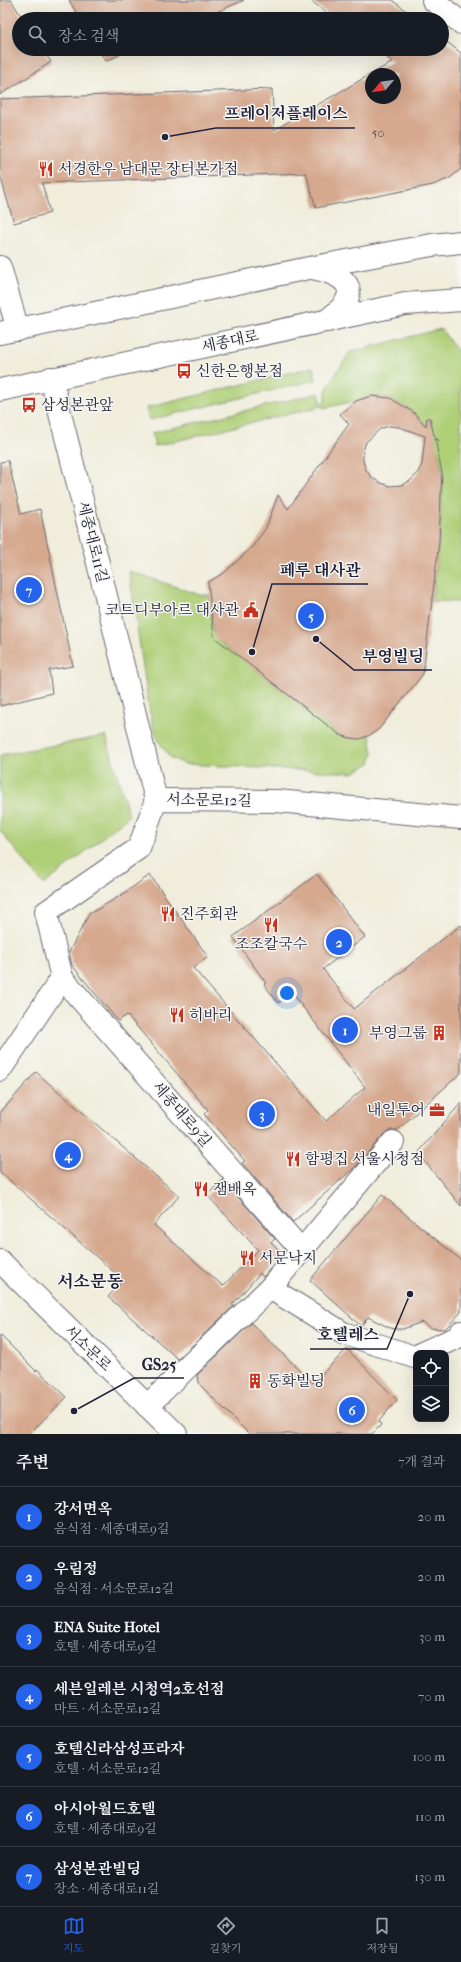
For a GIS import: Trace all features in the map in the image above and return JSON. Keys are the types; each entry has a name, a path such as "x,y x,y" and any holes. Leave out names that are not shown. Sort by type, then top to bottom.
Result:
{"street":[{"path":"433,0 448,12"},
{"path":"449,13 461,22"},
{"path":"0,267 9,331 309,268 457,240"},
{"path":"309,268 328,271 344,279 348,288 349,294 346,303 327,321"},
{"name":"세종대로","path":"0,390 50,378 405,304 461,300"},
{"name":"세종대로11길","path":"50,378 96,555 156,800"},
{"name":"서소문로12길","path":"62,978 46,912 138,848 156,800 277,801 461,818"},
{"path":"0,1070 62,978"},
{"name":"세종대로9길","path":"62,978 302,1251"},
{"path":"147,1406 270,1288 393,1142"},
{"name":"서소문로","path":"0,1262 176,1434"},
{"path":"270,1288 343,1333 413,1357"},
{"path":"429,1350 460,1336"}],"green space":[{"path":"441,329 461,356 461,602 432,601 439,542 443,473 437,450 426,426 413,412 390,398 371,396 356,401 323,408 327,388 350,352"},
{"path":"313,367 316,380 149,420 146,408"},
{"path":"319,393 322,406 155,446 152,433"},
{"path":"129,571 200,595 209,595 213,632 219,641 340,735 355,738 370,735 373,754 370,763 353,773 185,764 171,758 161,745 155,733 149,708"},
{"path":"106,736 129,816 44,885 0,831 0,755"}],"building":[{"path":"0,0 11,0 19,12 12,12 12,56 47,56 51,62 0,95"},
{"path":"69,0 244,0 217,12 76,12"},
{"path":"310,0 392,0 408,12 325,12"},
{"path":"449,44 461,53 461,169 450,178 433,185 316,208 306,173 42,183 50,213 14,223 0,175 0,99 272,89 274,130 365,77 365,104 401,104 401,68 382,68 393,62 385,56 449,56"},
{"path":"103,56 117,56 106,61"},
{"path":"371,396 390,398 413,412 426,426 427,418 430,418 434,435 439,441 435,439 442,473 439,542 423,674 379,729 360,739 340,735 214,637 208,582 224,573 252,547 266,528 278,495 288,509 349,424 340,414 356,401","holes":["389,426 399,427 425,436 422,464 417,474 410,481 401,485 390,486 372,478 366,470 363,461 363,451 366,442 380,429"]},
{"path":"8,461 21,514 40,509 73,666 49,670 52,693 0,706 0,462"},
{"path":"317,874 365,937 323,969 354,1009 461,925 461,1073 397,1130 389,1130 384,1134 356,1166 293,1222 242,1163 245,1161 204,1114 208,1110 127,1015 118,1021 93,991 72,965 69,952 90,912 93,912 120,896 150,875 208,957 193,968 326,1121 365,1087 292,993 278,1003 264,984 266,983 233,937"},
{"path":"36,1072 179,1196 154,1225 223,1286 258,1250 207,1195 223,1180 275,1239 271,1242 283,1254 263,1277 260,1273 232,1305 234,1306 178,1359 108,1297 123,1280 0,1172 0,1113"},
{"path":"461,1103 461,1206 418,1153"},
{"path":"382,1195 461,1260 461,1312 445,1329 430,1328 422,1322 403,1329 394,1329 368,1317 361,1326 310,1280"},
{"name":"동화빌딩","path":"251,1323 313,1383 347,1349 397,1400 379,1421 381,1425 372,1434 249,1434 200,1385 197,1375"},
{"path":"0,1335 36,1371 37,1369 67,1397 29,1434 0,1434"}],"place":[{"name":"프레이저플레이스","path":"165,137"},
{"name":"서경한우 남대문 장터본가점","path":"46,169"},
{"name":"신한은행본점","path":"184,371"},
{"name":"삼성본관앞","path":"29,405"},
{"name":"삼성본관빌딩","path":"29,590"},
{"name":"코트디부아르 대사관","path":"251,610"},
{"name":"호텔신라삼성프라자","path":"311,616"},
{"name":"부영빌딩","path":"316,639"},
{"name":"페루 대사관","path":"252,652"},
{"name":"진주회관","path":"168,914"},
{"name":"조조칼국수","path":"271,925"},
{"name":"우림정","path":"339,942"},
{"name":"히바리","path":"177,1015"},
{"name":"강서면옥","path":"345,1030"},
{"name":"부영그룹","path":"439,1033"},
{"name":"내일투어","path":"437,1110"},
{"name":"ENA Suite Hotel","path":"262,1114"},
{"name":"세븐일레븐 시청역2호선점","path":"68,1155"},
{"name":"함평집 서울시청점","path":"293,1159"},
{"name":"잼배옥","path":"201,1189"},
{"name":"서문낙지","path":"247,1258"},
{"name":"호텔레스","path":"410,1294"},
{"name":"동화빌딩","path":"255,1381"},
{"name":"아시아월드호텔","path":"352,1410"},
{"name":"GS25","path":"74,1411"}],"district":[{"name":"서소문동","path":"90,1281"}]}
